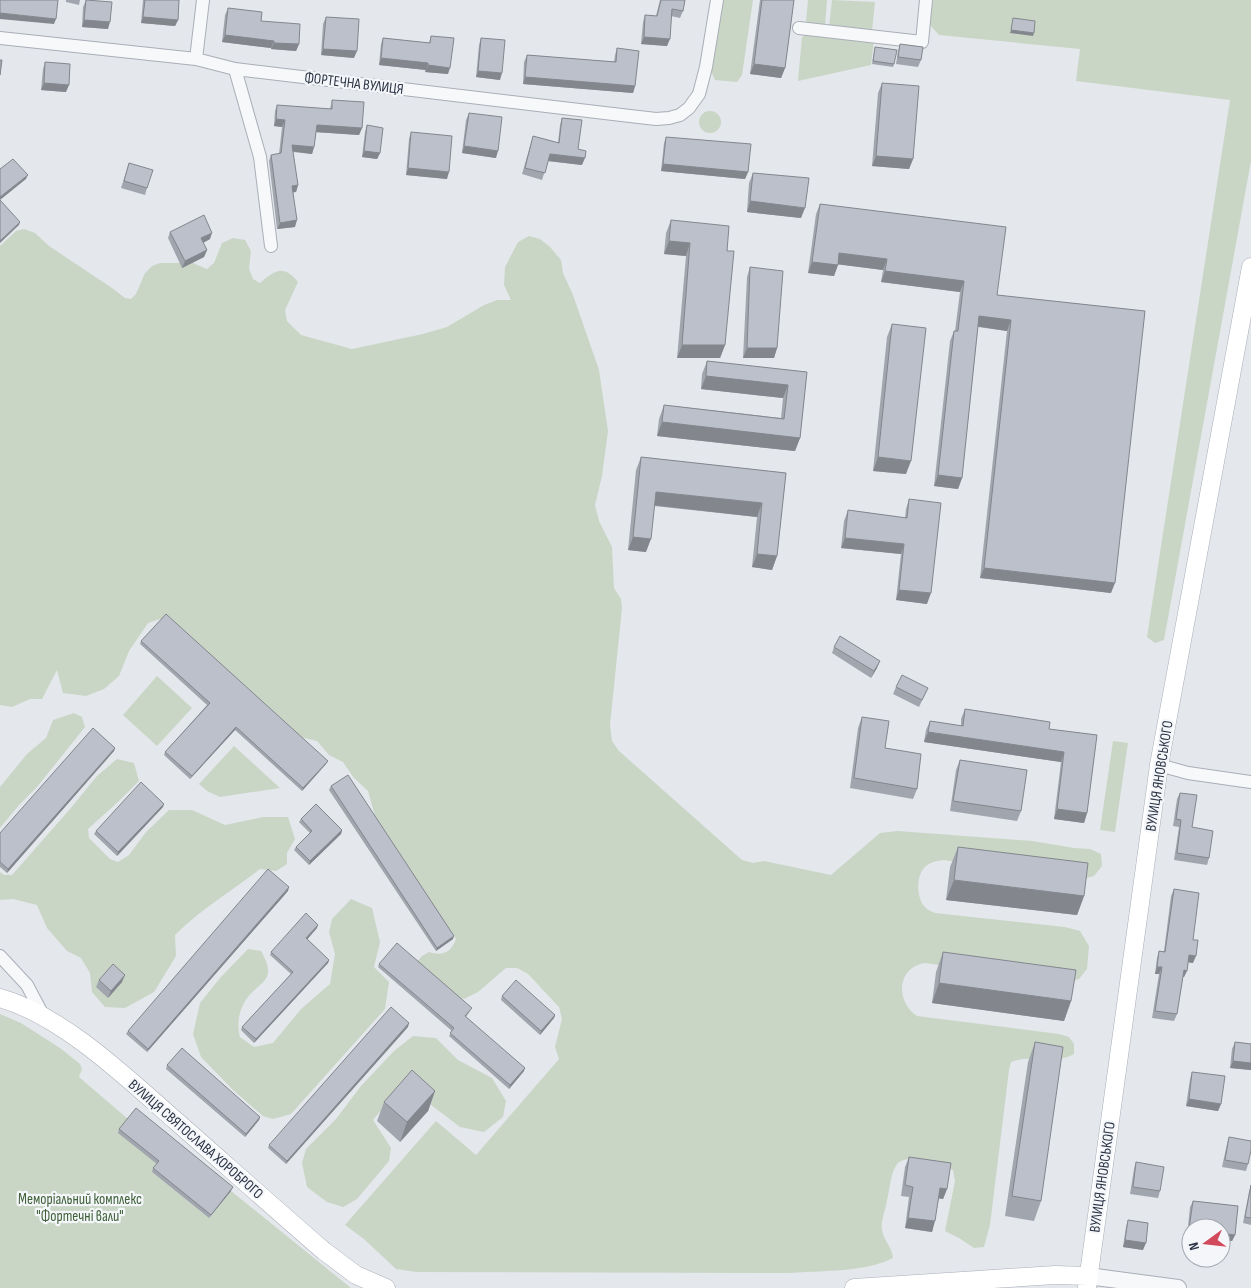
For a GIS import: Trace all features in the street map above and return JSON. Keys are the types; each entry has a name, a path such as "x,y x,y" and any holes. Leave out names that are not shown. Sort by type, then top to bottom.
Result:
{"main road":[{"name":"ВУЛИЦЯ ЯНОВСЬКОГО","path":"1087,1282 1159,765 1251,267"},
{"name":"ВУЛИЦЯ СВЯТОСЛАВА ХОРОБРОГО","path":"0,998 18,1003 74,1036 133,1083 324,1251 356,1276 386,1288"},
{"path":"854,1288 1055,1275 1087,1282"}],"street":[{"path":"196,59 203,0"},
{"name":"ФОРТЕЧНА ВУЛИЦЯ","path":"0,38 196,59 235,69 656,119 680,115 689,108 699,94 706,67 716,0"},
{"path":"799,28 922,42 926,0"},
{"path":"235,69 260,157 271,246"},
{"path":"1159,765 1188,773 1251,782"},
{"path":"0,956 28,985 44,1017"},
{"path":"1087,1282 1178,1288"}],"green space":[{"path":"722,0 753,0 742,75 737,82 715,80 710,69 720,21"},
{"path":"808,0 827,0 825,27 808,25 806,22"},
{"path":"832,0 875,2 872,31 829,27"},
{"path":"933,0 1251,0 1251,161 1164,640 1155,643 1147,637 1230,100 1076,81 1080,49 939,35 930,25"},
{"path":"808,33 874,40 871,65 798,81 802,37"},
{"path":"710,111 718,114 721,122 718,130 710,133 702,130 699,122 702,114"},
{"path":"24,229 35,233 49,246 125,298 131,299 136,294 145,273 152,266 160,263 193,263 207,269 214,263 222,243 233,238 245,240 251,251 249,269 253,279 260,283 275,272 284,271 293,276 298,282 285,310 287,321 301,335 352,349 447,327 484,305 497,300 511,300 504,285 505,267 518,242 529,236 540,239 550,247 561,260 563,273 573,295 599,370 608,431 602,476 595,505 599,521 612,547 614,588 621,599 622,608 610,725 612,741 619,751 742,860 753,863 764,861 831,875 880,833 898,831 1032,841 1090,849 1101,854 1102,866 1094,876 1086,878 943,860 927,865 920,875 918,887 920,898 926,908 935,913 1065,927 1080,931 1089,946 1087,969 1079,979 1067,983 925,963 909,971 904,978 902,994 910,1010 917,1016 1059,1034 1069,1037 1074,1044 1074,1054 1067,1057 1059,1059 1027,1059 1011,1062 990,1225 984,1247 974,1248 945,1231 955,1181 953,1170 917,1159 903,1160 898,1163 892,1176 882,1219 882,1227 893,1258 882,1263 856,1268 788,1273 416,1272 396,1269 364,1239 345,1225 436,1121 476,1155 559,1059 555,1047 562,1019 559,1007 528,974 517,968 506,968 478,992 464,999 454,996 416,963 429,952 438,954 446,952 452,948 456,939 375,816 368,791 354,778 343,762 329,755 317,741 296,736 169,622 160,619 148,623 129,651 119,676 104,689 86,696 63,693 57,670 42,699 30,699 12,707 0,705 0,246 16,231"},
{"path":"157,676 192,708 157,746 123,715"},
{"path":"74,713 82,717 85,727 37,787 0,828 0,787 27,754 46,738 53,720"},
{"path":"1113,741 1128,743 1115,832 1100,830"},
{"path":"234,746 280,788 220,797 207,791 199,784"},
{"path":"117,759 134,763 139,781 88,829 89,838 110,859 118,862 129,855 146,832 169,810 192,810 225,825 263,817 288,817 295,839 287,853 287,864 276,871 260,869 205,909 175,935 176,956 154,992 125,1008 105,1007 92,992 90,973 81,958 67,951 47,928 37,905 13,899 0,900 0,872 4,875 12,875 97,776"},
{"path":"351,899 372,908 380,942 374,967 389,982 385,1009 291,1114 273,1119 263,1116 233,1090 201,1057 193,1034 200,1003 220,978 248,949 261,951 268,970 267,976 242,1007 239,1015 239,1033 240,1037 254,1047 273,1043 301,1009 330,984 335,954 329,932 332,919"},
{"name":"Меморіальний комплекс \"Фортечні вали\"","path":"0,1014 21,1023 60,1048 80,1064 82,1069 79,1077 128,1119 158,1165 152,1172 209,1218 231,1191 351,1288 0,1288"},
{"path":"413,1036 436,1038 458,1060 492,1078 506,1101 503,1117 484,1132 460,1127 422,1098 398,1090 373,1120 391,1148 389,1161 357,1199 343,1207 327,1202 307,1187 302,1163 306,1149 336,1119 361,1086 394,1051"}],"building":[{"path":"0,0 58,0 56,19 0,13"},
{"path":"86,0 112,2 110,22 84,20"},
{"path":"145,0 179,0 178,20 143,17"},
{"path":"661,0 685,0 683,11 672,9 670,39 644,37 645,15 657,16"},
{"path":"762,0 794,0 785,68 754,64"},
{"path":"228,8 262,12 261,21 300,24 299,44 274,43 274,41 225,35"},
{"path":"326,17 359,19 357,51 323,49"},
{"path":"1013,18 1035,21 1034,33 1011,30"},
{"path":"431,36 454,38 450,68 428,65 428,63 381,58 383,38 430,43"},
{"path":"481,38 505,40 502,73 478,71"},
{"path":"900,44 923,47 921,60 898,57"},
{"path":"875,47 897,50 894,64 873,61"},
{"path":"617,48 639,51 635,86 525,77 527,55 616,62"},
{"path":"45,62 70,64 69,85 44,83"},
{"path":"882,83 919,86 913,159 876,156"},
{"path":"332,100 364,102 362,128 317,125 314,147 292,145 298,185 292,186 297,220 280,223 271,155 281,153 285,120 276,119 277,105 332,109"},
{"path":"469,113 502,117 498,151 464,146"},
{"path":"562,118 582,120 578,149 586,151 585,158 550,154 545,173 525,168 533,136 559,143"},
{"path":"367,125 383,128 380,153 364,151"},
{"path":"411,132 452,136 449,172 408,168"},
{"path":"666,137 751,144 748,172 663,164"},
{"path":"13,159 28,175 0,197 0,169"},
{"path":"129,163 153,170 147,188 124,181"},
{"path":"753,173 809,178 805,208 750,201"},
{"path":"0,200 20,222 0,241"},
{"path":"820,204 1006,227 997,295 1145,311 1115,583 984,568 1011,320 979,316 962,478 938,475 954,331 958,331 964,281 885,271 887,259 839,253 838,265 812,262"},
{"path":"204,215 212,233 201,238 207,250 185,261 170,232"},
{"path":"671,220 729,226 727,251 734,251 725,345 682,345 690,243 669,241"},
{"path":"750,267 783,271 777,348 747,348"},
{"path":"892,324 926,328 911,461 878,457"},
{"path":"707,361 807,372 800,438 662,422 664,405 784,419 788,385 706,376"},
{"path":"641,457 786,473 777,556 757,554 762,503 656,492 651,539 633,537"},
{"path":"909,499 941,503 931,593 899,590 904,544 845,538 848,510 907,518"},
{"path":"166,614 328,761 303,788 236,727 192,776 165,752 210,703 141,641"},
{"path":"840,636 880,661 874,671 834,647"},
{"path":"902,675 928,688 922,700 896,687"},
{"path":"965,709 1050,722 1049,729 1097,735 1087,813 1057,809 1064,752 928,732 930,721 963,726"},
{"path":"862,717 889,721 885,748 921,754 917,789 854,778"},
{"path":"93,728 115,748 8,869 0,862 0,833"},
{"path":"960,760 1027,770 1021,811 953,801"},
{"path":"348,775 454,936 437,948 331,786"},
{"path":"141,782 164,804 118,852 96,831"},
{"path":"1180,793 1197,795 1192,827 1213,831 1209,858 1177,853 1181,820 1176,819"},
{"path":"316,804 342,830 310,861 296,847 312,831 301,819"},
{"path":"958,847 1088,863 1084,896 954,880"},
{"path":"268,869 289,887 148,1049 128,1031"},
{"path":"1174,889 1199,893 1193,940 1198,940 1196,956 1189,955 1187,971 1184,970 1177,1014 1155,1011 1162,967 1157,967 1159,951 1165,952"},
{"path":"306,913 318,925 306,938 329,960 256,1039 242,1027 293,972 271,952"},
{"path":"397,943 472,1008 465,1016 525,1068 510,1085 450,1033 454,1028 379,964"},
{"path":"943,952 1076,970 1071,1001 939,983"},
{"path":"113,964 125,975 111,991 99,980"},
{"path":"516,980 555,1015 541,1031 502,996"},
{"path":"391,1007 409,1023 287,1161 269,1145"},
{"path":"1035,1042 1063,1047 1041,1201 1012,1196"},
{"path":"1235,1042 1251,1044 1251,1063 1233,1061"},
{"path":"182,1048 260,1117 246,1134 167,1065"},
{"path":"412,1070 435,1091 407,1122 384,1102"},
{"path":"1192,1072 1225,1076 1221,1104 1189,1099"},
{"path":"136,1108 233,1187 211,1215 153,1168 159,1161 119,1129"},
{"path":"1229,1137 1251,1141 1248,1164 1225,1160"},
{"path":"909,1157 951,1163 947,1189 940,1188 935,1221 908,1218 913,1187 905,1185"},
{"path":"1136,1162 1164,1167 1160,1191 1133,1187"},
{"path":"1251,1185 1251,1218 1245,1217"},
{"path":"1193,1201 1238,1206 1235,1235 1231,1234 1231,1218 1191,1218"},
{"path":"1128,1220 1148,1223 1146,1243 1125,1240"}]}
